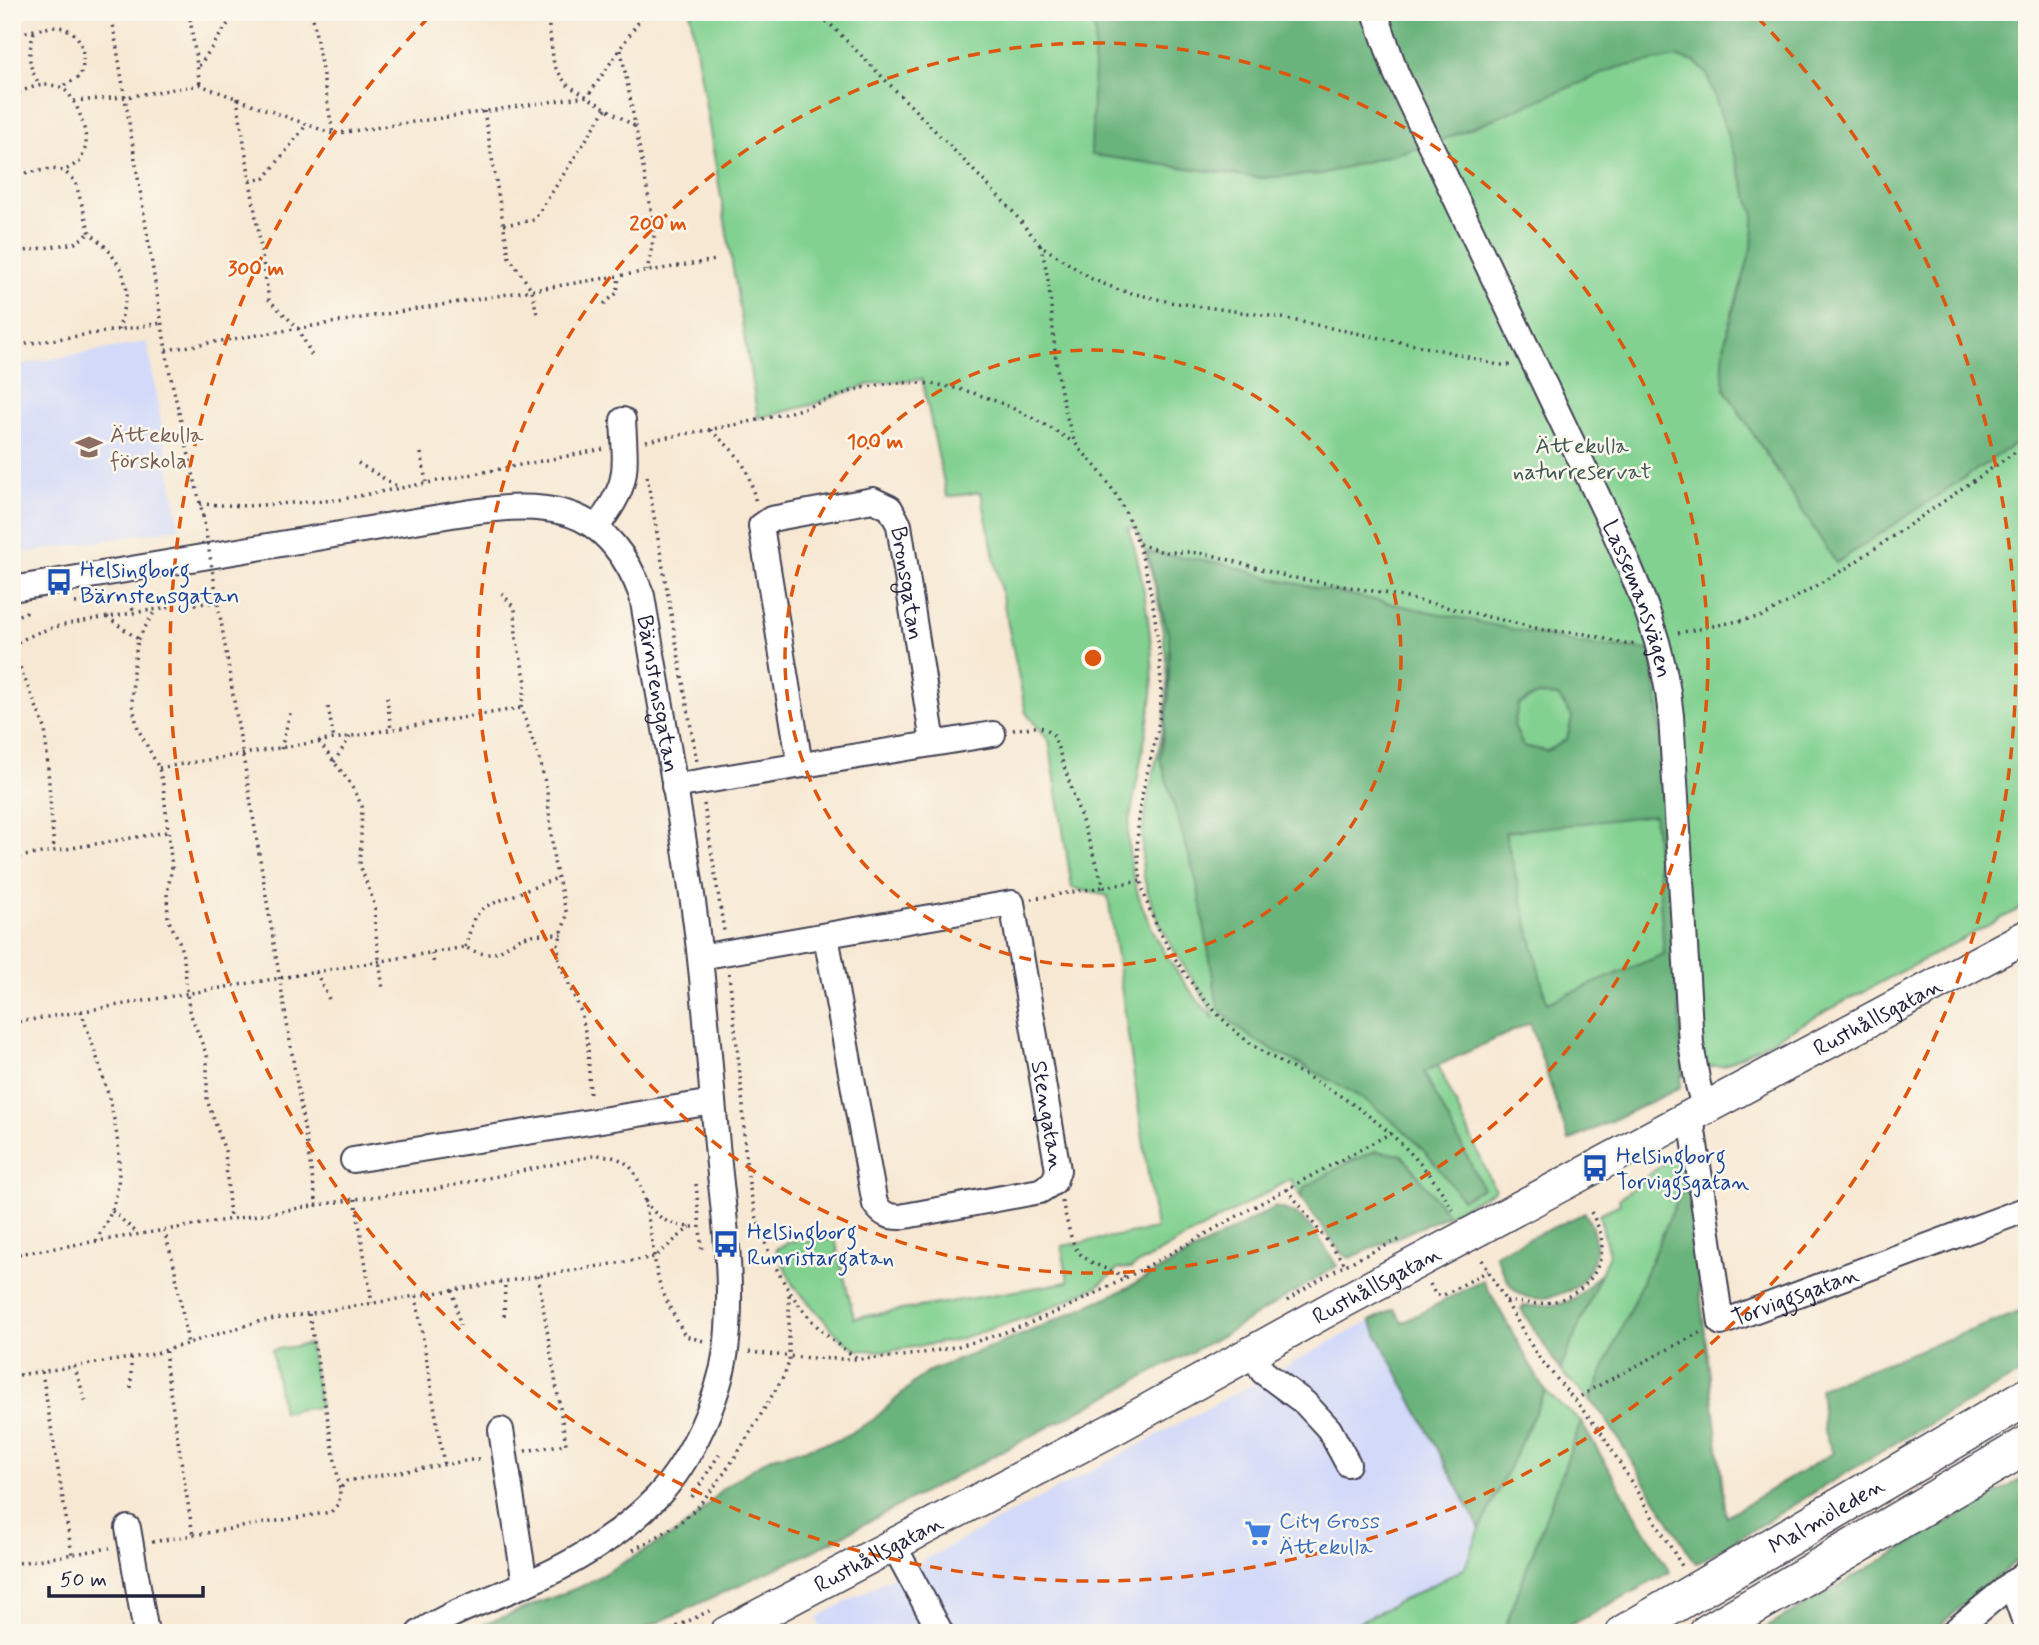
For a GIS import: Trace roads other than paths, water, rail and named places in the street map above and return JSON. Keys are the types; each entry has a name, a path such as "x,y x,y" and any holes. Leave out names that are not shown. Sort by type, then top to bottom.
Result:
{"highway":[{"name":"Malmöleden","path":"1625,1633 2027,1397"},
{"name":"Malmöleden","path":"1708,1633 2027,1445"}],"main road":[{"name":"Rusthållsgatan","path":"726,1633 894,1546 2027,936"}],"street":[{"name":"Lassemansvägen","path":"1375,12 1396,73 1629,564 1657,638 1668,679 1691,1044 1698,1085 1698,1113"},
{"path":"596,528 613,505 621,488 625,468 623,420"},
{"name":"Bronsgatan","path":"800,765 761,526 771,519 873,500 890,508 899,525 933,743"},
{"name":"Bärnstensgatan","path":"12,589 501,507 552,510 569,514 596,528 622,555 642,596 700,957 727,1257 728,1317 722,1372 707,1414 673,1475 660,1494 616,1534 580,1558 451,1614 419,1633"},
{"path":"674,786 993,734"},
{"name":"Stengatan","path":"1012,902 1058,1170 1054,1182 1040,1191 900,1217 892,1217 880,1211 875,1204 826,936 1012,902"},
{"path":"700,957 826,936"},
{"path":"354,1160 713,1102"},
{"name":"Torviggsgatan","path":"1698,1113 1721,1323 2027,1209"},
{"path":"1252,1352 1266,1374 1305,1403 1329,1429 1348,1464"},
{"path":"501,1430 525,1584"},
{"path":"130,1536 146,1633"},
{"path":"894,1546 941,1633"},
{"path":"2019,1576 2027,1628"},
{"path":"1952,1633 2019,1576"}],"place":[{"name":"Ättekulla förskola","path":"89,447"},
{"name":"Helsingborg Bärnstensgatan","path":"59,582"},
{"name":"Helsingborg Torviggsgatan","path":"1595,1168"},
{"name":"Helsingborg Runristargatan","path":"726,1244"},
{"name":"City Gross Ättekulla","path":"1258,1533"}],"park label":[{"name":"Ättekulla naturreservat","path":"1582,458"}]}
